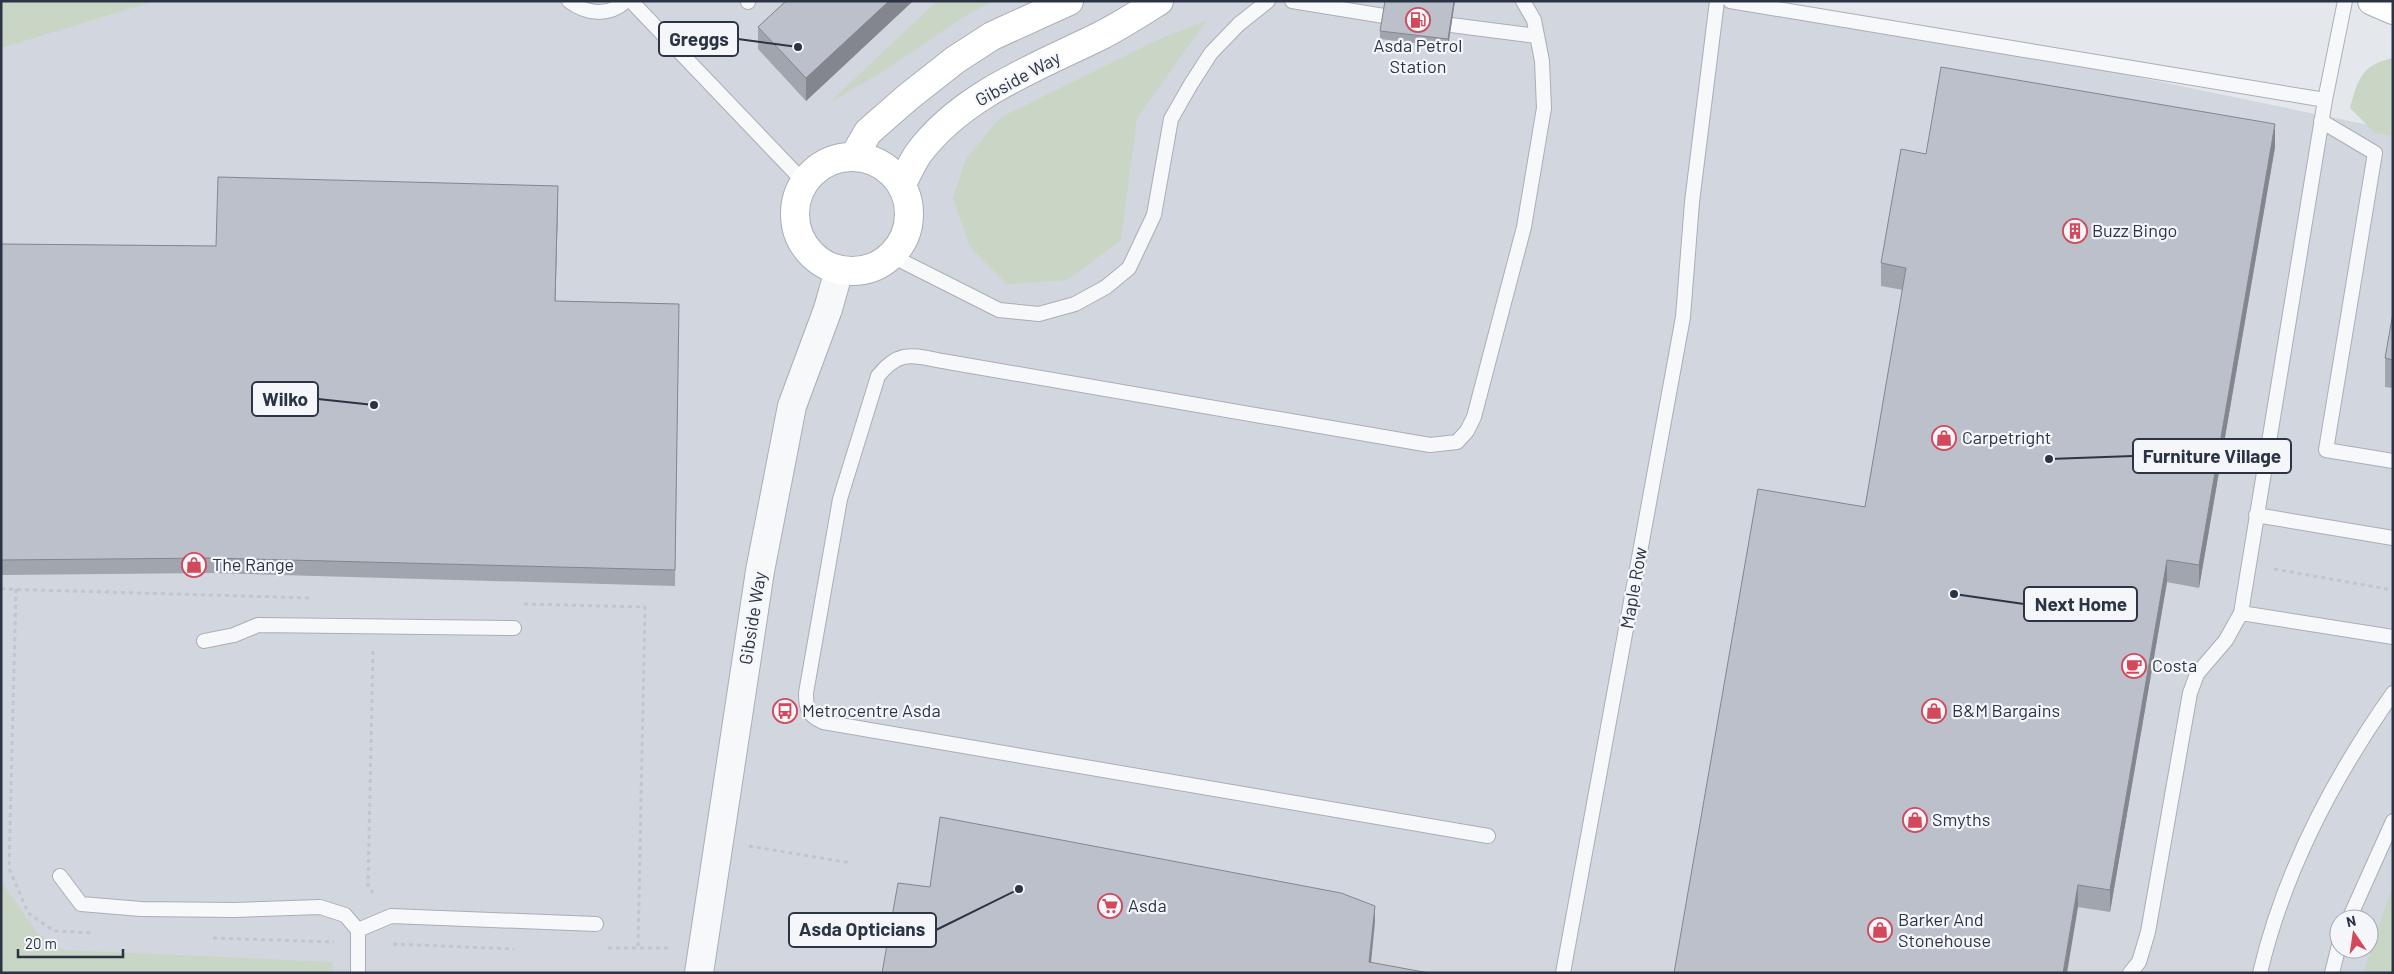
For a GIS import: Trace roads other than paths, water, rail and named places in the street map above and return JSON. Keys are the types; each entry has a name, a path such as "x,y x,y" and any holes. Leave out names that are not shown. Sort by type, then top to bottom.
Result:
{"street":[{"path":"854,156 868,132 955,60 992,36 1069,1"},
{"name":"Gibside Way","path":"902,184 918,154 943,126 974,102 1061,55 1102,36 1159,1"},
{"path":"2372,1 2393,10"},
{"path":"854,156 882,164 902,184 908,198 910,214 908,229 902,243 892,256 867,269 854,271 839,270 822,263 808,251 798,235 794,217 796,199 804,182 814,171 839,157 854,156"},
{"name":"Gibside Way","path":"698,973 760,571 792,406 828,309 839,270"}],"lane":[{"path":"569,1 579,9 593,13 610,11 626,1"},
{"path":"632,1 804,182"},
{"path":"892,256 998,310 1039,314 1076,304 1106,287 1129,268 1154,215 1172,119 1191,84 1211,52 1239,24 1268,1"},
{"path":"1292,1 1384,16"},
{"path":"1488,836 823,722 812,717 806,707 806,693 840,499 878,376 888,363 899,357 910,356 1430,445 1457,442 1467,431 1474,417 1524,228 1544,108 1542,61 1534,20 1523,1"},
{"name":"Maple Row","path":"1563,973 1684,316 1692,202 1717,1"},
{"path":"1730,1 2325,100"},
{"path":"2130,973 2139,962 2148,932 2190,693 2197,674 2226,640 2242,612 2256,515 2325,100 2344,1"},
{"path":"1451,25 1537,36"},
{"path":"2322,121 2375,153 2326,450 2393,461"},
{"path":"2256,515 2393,538"},
{"path":"2242,612 2393,637"},
{"path":"204,641 234,635 258,624 514,628"},
{"path":"2260,973 2291,876 2310,832 2344,767 2393,693"},
{"path":"2354,909 2393,821"},
{"path":"60,876 82,904 141,909 234,910 320,907 345,915 358,930 358,973"},
{"path":"358,930 391,916 596,924"},
{"path":"2332,973 2336,959"}],"place":[{"name":"Asda Petrol Station","path":"1418,20"},
{"name":"Greggs","path":"798,47"},
{"name":"Buzz Bingo","path":"2075,231"},
{"name":"Wilko","path":"374,405"},
{"name":"Carpetright","path":"1944,438"},
{"name":"Furniture Village","path":"2049,459"},
{"name":"The Range","path":"194,565"},
{"name":"Next Home","path":"1954,594"},
{"name":"Costa","path":"2134,666"},
{"name":"Metrocentre Asda","path":"785,711"},
{"name":"B&M Bargains","path":"1934,711"},
{"name":"Smyths","path":"1915,820"},
{"name":"Asda Opticians","path":"1019,889"},
{"name":"Asda","path":"1110,906"},
{"name":"Barker And Stonehouse","path":"1880,930"}]}
